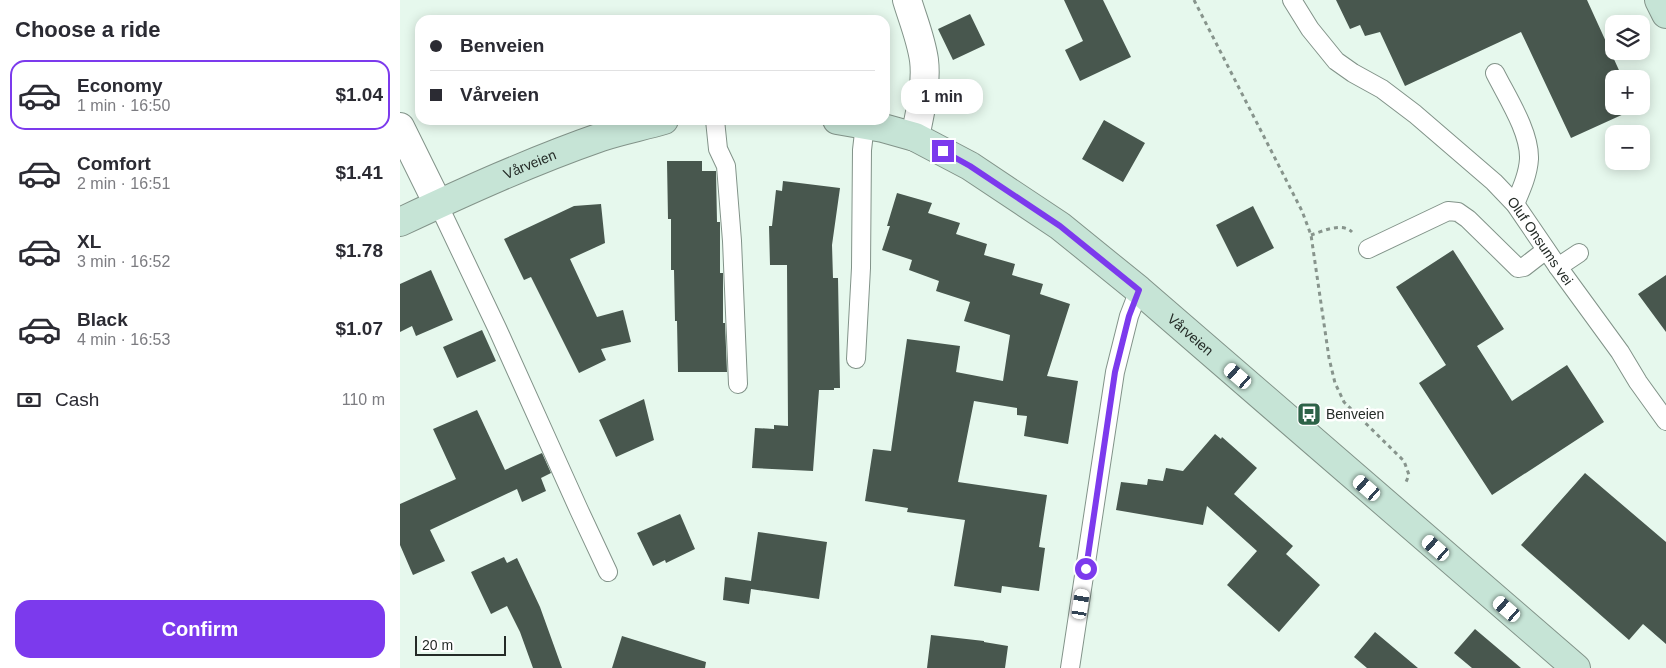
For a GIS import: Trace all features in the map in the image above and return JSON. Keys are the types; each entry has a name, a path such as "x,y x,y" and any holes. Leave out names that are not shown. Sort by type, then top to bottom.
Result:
{"street":[{"path":"907,0 920,39 924,62 922,104 915,137"},
{"path":"1659,0 1666,14"},
{"name":"Vårveien","path":"400,222 556,153 604,136 645,125"},
{"name":"Vårveien","path":"870,125 915,137 970,166 1060,226 1139,290 1576,668"},
{"path":"400,128 438,204"}],"lane":[{"name":"Oluf Onsums vei","path":"1292,0 1310,30 1336,61 1353,74 1382,89 1415,114 1494,182 1515,204 1620,352 1638,382 1666,421"},
{"path":"1495,72 1523,128 1529,158 1523,186 1515,204"},
{"path":"716,125 718,149 726,166 732,240 738,384"},
{"path":"856,359 861,268 862,158 865,125"},
{"path":"438,204 497,328 608,572"},
{"path":"1368,249 1448,211 1458,212 1468,219 1518,268 1524,267 1546,250"},
{"path":"1558,267 1579,253"},
{"path":"1070,668 1115,372 1129,316 1139,290"}],"path":[{"path":"1194,0 1302,211 1311,235 1329,358 1335,383 1344,402 1404,461 1409,475 1402,489"},
{"path":"1311,235 1347,227 1368,249"}],"building":[{"path":"1064,0 1103,0 1131,57 1080,81 1065,50 1083,41"},
{"path":"1336,0 1587,0 1605,40 1605,60 1614,60 1619,70 1605,70 1605,115 1622,115 1571,138 1521,32 1405,86 1380,32 1365,36 1360,25 1350,29"},
{"path":"970,14 985,45 953,60 938,29"},
{"path":"1104,120 1145,143 1123,182 1082,159"},
{"path":"667,161 702,161 702,171 716,171 717,222 720,222 720,273 723,273 723,323 725,323 727,372 678,372 674,270 671,270 671,219 668,219"},
{"path":"783,181 840,188 832,245 833,278 838,278 840,388 819,390 813,471 752,468 755,428 774,429 774,425 788,426 787,265 770,265 769,226 772,226 776,190 782,191"},
{"path":"897,193 932,203 928,213 960,223 956,234 987,244 984,255 1015,264 1012,275 1043,284 1040,294 1070,304 1047,376 1078,381 1068,444 1024,436 1027,416 1017,415 1017,408 974,401 958,482 1047,495 1039,547 1045,548 1039,591 1002,586 1001,593 954,586 965,520 907,512 908,508 865,501 873,449 891,451 907,339 960,346 956,372 1003,381 1010,335 964,321 970,302 936,291 939,281 909,270 912,260 882,250 890,226 887,226"},
{"path":"601,204 605,243 570,259 597,317 623,310 631,342 601,349 606,360 579,373 531,277 524,280 504,239 574,206"},
{"path":"1253,206 1274,248 1237,267 1216,225"},
{"path":"1453,250 1504,329 1477,346 1512,401 1567,365 1604,422 1492,495 1419,383 1446,365 1396,287"},
{"path":"431,270 453,320 416,336 412,326 400,332 400,284"},
{"path":"1666,275 1666,332 1638,294"},
{"path":"482,330 496,361 457,378 443,347"},
{"path":"644,399 654,440 616,457 599,420"},
{"path":"477,410 505,470 542,453 551,473 541,478 546,491 522,502 517,489 430,530 445,561 413,575 400,545 400,504 456,479 433,429"},
{"path":"1215,434 1221,439 1222,437 1257,468 1234,494 1293,546 1286,554 1320,585 1279,632 1227,585 1257,551 1207,506 1203,525 1116,510 1121,482 1147,485 1148,479 1163,481 1166,468 1183,471"},
{"path":"1585,473 1666,542 1666,644 1643,624 1629,640 1521,545"},
{"path":"680,514 695,549 666,563 665,560 653,566 637,533"},
{"path":"758,532 827,542 819,599 751,589 749,604 723,600 725,577 751,581"},
{"path":"504,557 507,563 517,558 540,607 562,668 533,668 520,632 507,606 491,614 471,572"},
{"path":"1475,629 1521,668 1472,668 1454,653"},
{"path":"1375,632 1418,668 1367,668 1354,657"},
{"path":"931,635 984,641 1008,646 1005,668 927,668"},
{"path":"622,636 706,662 705,668 612,668"}],"place":[{"name":"Benveien","path":"1309,414"}],"route":[{"path":"943,151 1017,196 1060,226 1139,290 1129,316 1115,372 1086,569"}]}
